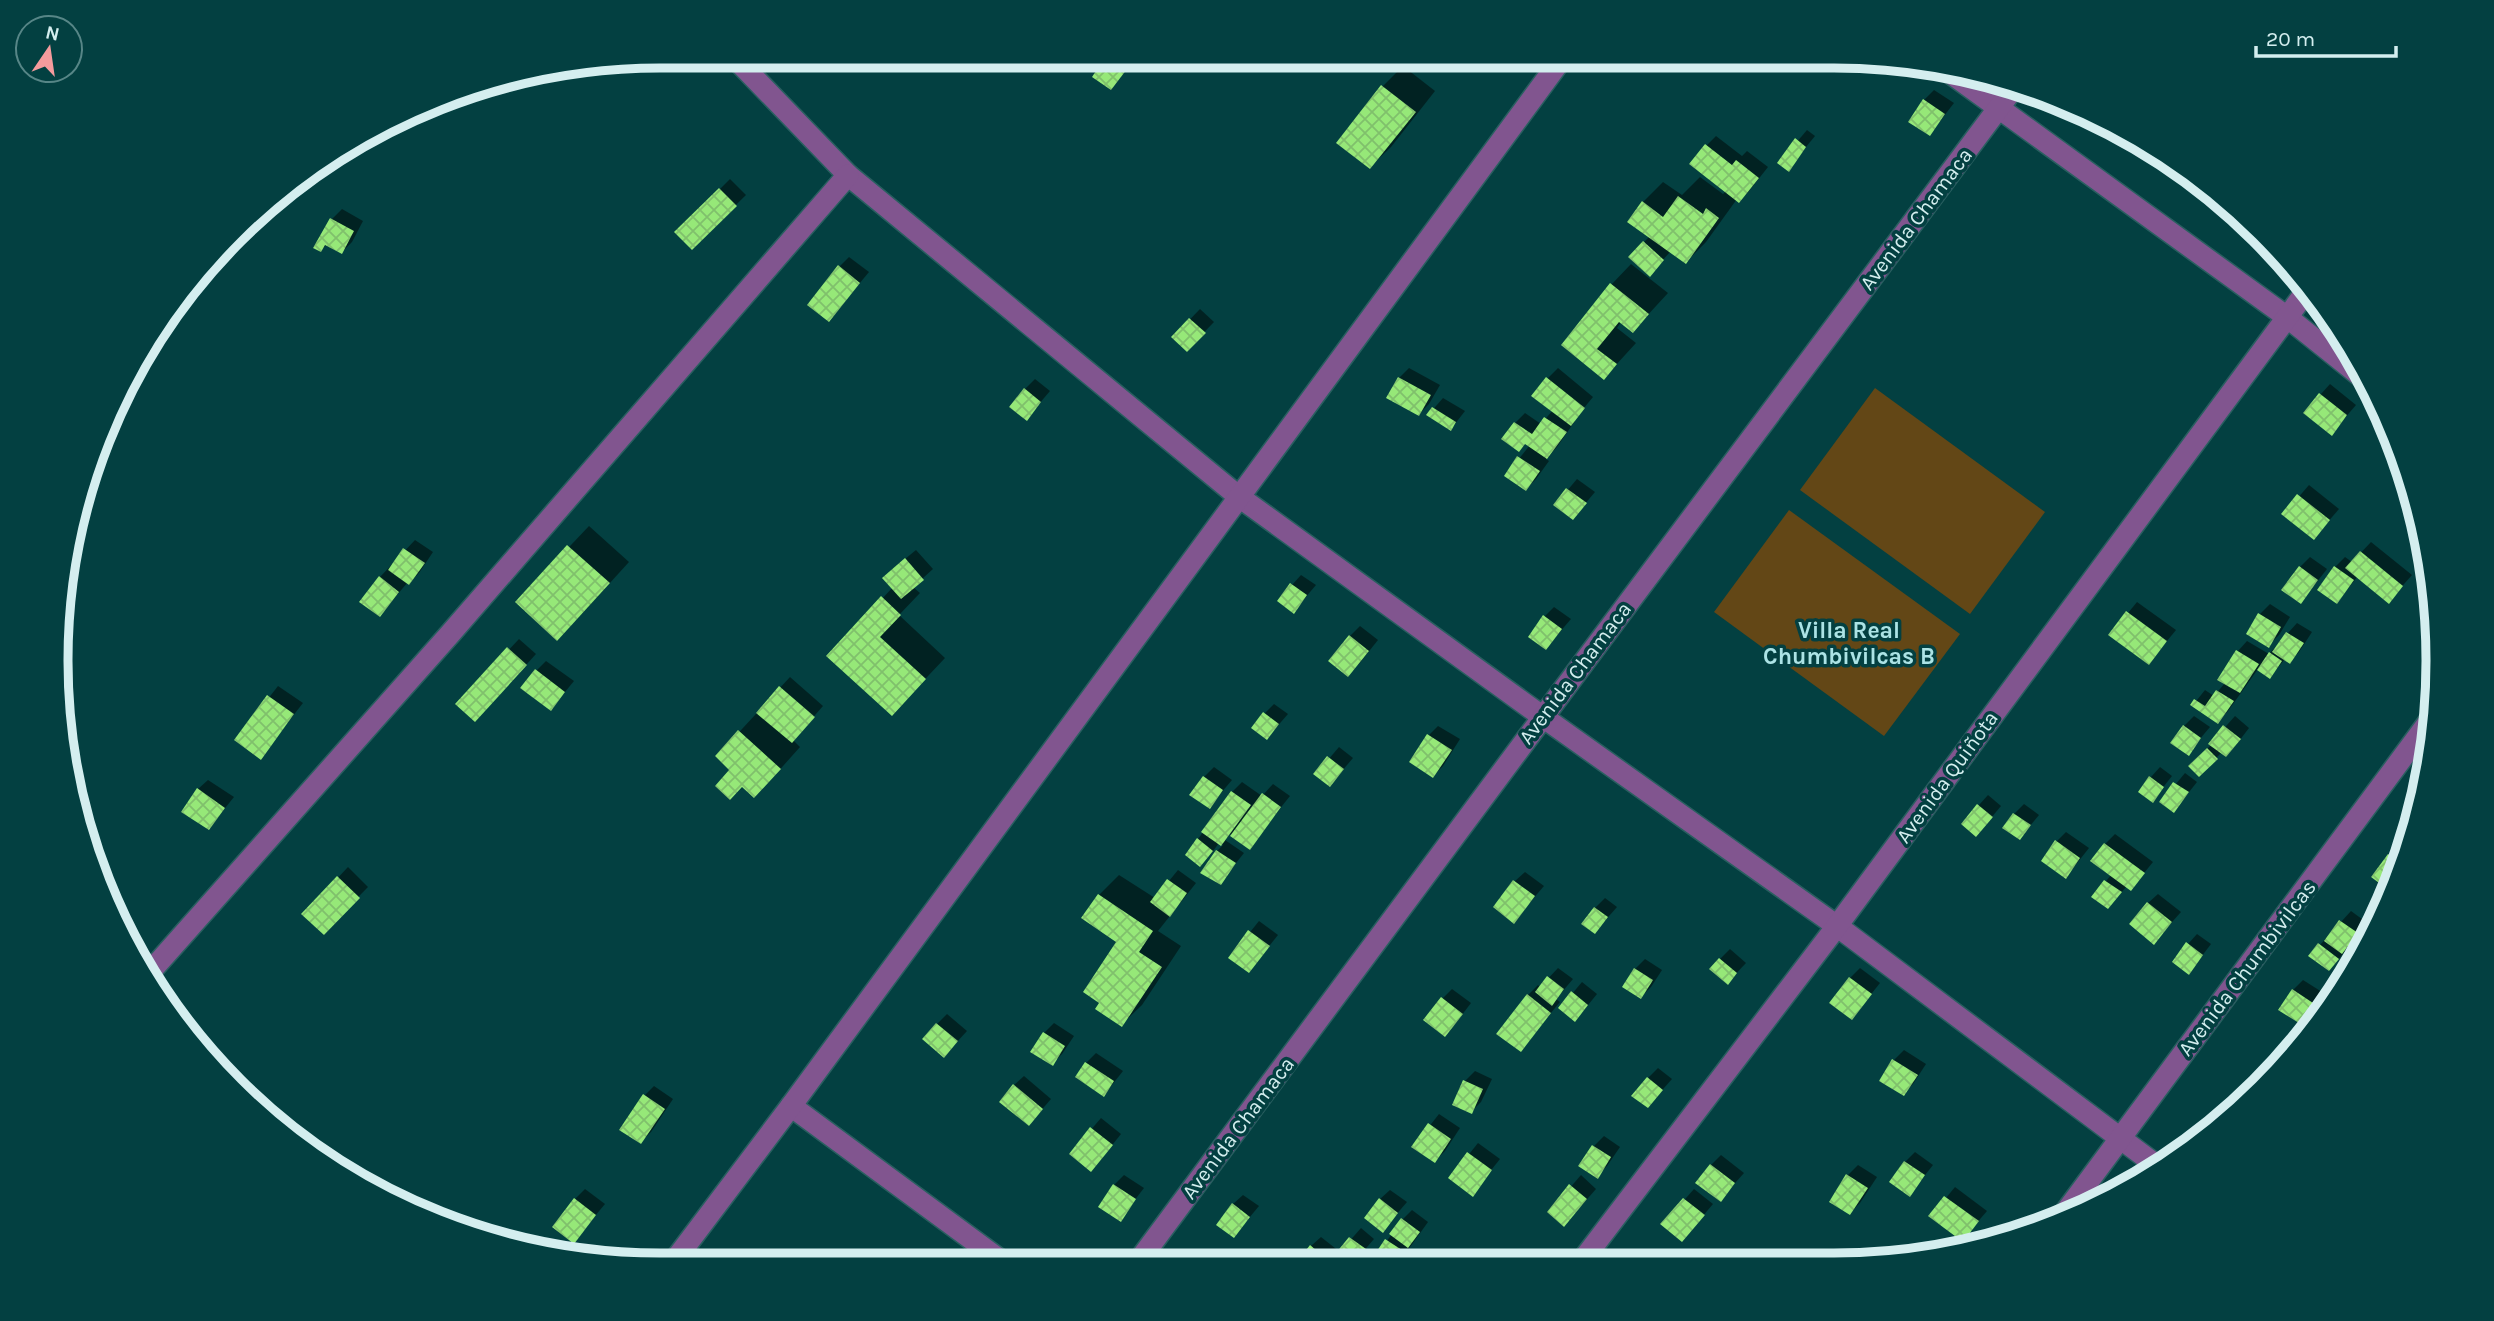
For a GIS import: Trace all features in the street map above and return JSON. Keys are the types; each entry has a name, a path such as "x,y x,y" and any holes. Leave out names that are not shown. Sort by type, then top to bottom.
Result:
{"street":[{"path":"745,68 848,175 1238,496 1837,926 2150,1161"},
{"path":"680,1253 1555,68"},
{"path":"1964,83 2287,317 2346,365"},
{"name":"Avenida Chamaca","path":"1146,1253 2008,95"},
{"path":"154,967 450,634 848,175"},
{"name":"Avenida Quiñota","path":"1588,1253 1837,926 2301,298"},
{"name":"Avenida Chumbivilcas","path":"2072,1203 2421,732"},
{"path":"791,1106 990,1253"}],"shaded area":[{"path":"1875,388 2045,512 1970,614 1800,490"},
{"path":"1789,510 1960,634 1884,736 1714,612"}],"building":[{"path":"1098,68 1127,69 1111,90 1092,77"},
{"path":"1381,85 1416,112 1370,169 1336,143"},
{"path":"1923,99 1945,114 1930,136 1908,122"},
{"path":"1795,138 1806,147 1789,172 1777,163"},
{"path":"1705,144 1732,165 1736,160 1759,178 1739,203 1689,164"},
{"path":"719,188 737,206 692,250 674,232"},
{"path":"1678,196 1703,214 1706,208 1719,218 1686,264 1627,222 1642,201 1663,217"},
{"path":"330,218 354,231 342,254 325,245 321,252 313,248"},
{"path":"1643,241 1664,260 1650,277 1628,257"},
{"path":"838,265 860,283 829,322 807,305"},
{"path":"1610,283 1649,314 1633,333 1619,322 1597,349 1617,364 1604,380 1561,345"},
{"path":"1189,318 1206,333 1187,352 1171,337"},
{"path":"1398,377 1431,395 1419,416 1386,398"},
{"path":"1546,377 1585,408 1571,426 1531,396"},
{"path":"1024,388 1041,402 1027,421 1009,407"},
{"path":"2319,393 2347,415 2332,436 2303,413"},
{"path":"1432,407 1456,422 1451,431 1426,415"},
{"path":"1544,417 1567,432 1547,459 1525,444 1519,452 1501,439 1514,422 1532,434"},
{"path":"1517,456 1540,471 1526,491 1504,476"},
{"path":"1566,488 1587,503 1573,520 1553,505"},
{"path":"2297,494 2330,520 2314,540 2281,514"},
{"path":"567,545 610,583 557,641 515,602"},
{"path":"403,548 425,563 409,585 388,570"},
{"path":"2360,551 2403,586 2389,604 2345,568"},
{"path":"905,558 924,580 901,599 882,578"},
{"path":"2299,566 2318,580 2301,604 2281,590"},
{"path":"2334,566 2354,580 2337,604 2317,590"},
{"path":"379,576 399,592 380,617 359,602"},
{"path":"1290,583 1307,595 1294,614 1277,601"},
{"path":"881,596 901,615 880,637 926,679 892,716 826,656"},
{"path":"2126,611 2167,641 2149,665 2108,635"},
{"path":"2258,613 2281,627 2269,648 2246,634"},
{"path":"1543,615 1562,629 1546,650 1528,637"},
{"path":"2286,632 2304,643 2290,664 2272,652"},
{"path":"1349,635 1369,651 1348,677 1328,661"},
{"path":"507,647 527,665 475,722 455,704"},
{"path":"2236,650 2259,664 2240,693 2217,680"},
{"path":"2269,652 2282,661 2270,679 2257,670"},
{"path":"535,669 565,692 551,711 520,688"},
{"path":"779,686 815,717 792,743 756,713"},
{"path":"2216,690 2234,701 2218,724 2190,705 2194,699 2205,706"},
{"path":"267,695 294,714 261,760 234,740"},
{"path":"1263,712 1279,724 1267,740 1251,728"},
{"path":"2183,725 2201,738 2189,756 2170,743"},
{"path":"2223,725 2241,739 2226,757 2208,744"},
{"path":"738,730 781,769 754,798 742,787 730,800 715,786 729,770 715,756"},
{"path":"1427,734 1452,750 1433,778 1409,762"},
{"path":"2207,748 2218,759 2199,777 2188,766"},
{"path":"1327,756 1344,769 1330,787 1313,774"},
{"path":"1203,776 1223,790 1210,809 1189,795"},
{"path":"2149,776 2164,787 2153,803 2138,792"},
{"path":"2173,782 2189,792 2174,813 2159,802"},
{"path":"197,788 225,808 209,830 181,812"},
{"path":"1231,791 1251,805 1221,846 1201,832"},
{"path":"1262,793 1281,807 1250,850 1230,836"},
{"path":"1977,804 1993,817 1976,837 1961,824"},
{"path":"2013,813 2031,825 2020,840 2002,828"},
{"path":"1197,838 1213,851 1200,867 1185,855"},
{"path":"2055,840 2080,858 2066,879 2041,861"},
{"path":"2104,843 2145,873 2131,891 2090,861"},
{"path":"1216,850 1236,863 1221,885 1200,873"},
{"path":"2388,854 2392,857 2382,885 2371,877"},
{"path":"337,876 360,898 324,935 301,914"},
{"path":"1167,879 1187,893 1170,917 1150,902"},
{"path":"1513,880 1535,896 1514,924 1493,907"},
{"path":"2104,880 2122,892 2108,909 2091,897"},
{"path":"1098,894 1153,931 1139,952 1162,967 1122,1027 1095,1009 1099,1003 1083,992 1116,942 1081,918"},
{"path":"2147,902 2172,922 2154,945 2129,924"},
{"path":"1594,907 1608,917 1595,934 1581,924"},
{"path":"2339,920 2358,933 2342,954 2324,941"},
{"path":"1248,930 1270,946 1249,973 1228,958"},
{"path":"2186,942 2203,955 2189,975 2172,962"},
{"path":"2318,943 2339,959 2329,971 2308,956"},
{"path":"1719,958 1737,973 1728,985 1709,969"},
{"path":"1634,968 1653,980 1641,999 1622,987"},
{"path":"1547,976 1564,989 1552,1006 1535,992"},
{"path":"1849,977 1872,994 1852,1020 1829,1003"},
{"path":"2292,989 2313,1003 2299,1023 2278,1010"},
{"path":"1571,991 1588,1005 1575,1022 1558,1008"},
{"path":"1527,994 1551,1013 1521,1052 1496,1034"},
{"path":"1441,997 1463,1014 1445,1037 1423,1020"},
{"path":"936,1023 958,1041 944,1058 922,1039"},
{"path":"1043,1032 1065,1046 1053,1066 1030,1052"},
{"path":"1892,1059 1918,1075 1904,1096 1879,1081"},
{"path":"1085,1062 1114,1081 1104,1097 1075,1077"},
{"path":"1647,1077 1663,1090 1648,1108 1631,1096"},
{"path":"1463,1080 1483,1089 1472,1114 1452,1105"},
{"path":"1013,1084 1043,1109 1029,1126 999,1102"},
{"path":"643,1094 665,1109 641,1144 619,1130"},
{"path":"1428,1123 1451,1139 1435,1163 1411,1147"},
{"path":"1090,1127 1113,1145 1091,1172 1069,1154"},
{"path":"1592,1145 1611,1157 1598,1179 1578,1166"},
{"path":"1467,1152 1492,1170 1473,1197 1448,1178"},
{"path":"1904,1161 1925,1175 1910,1197 1889,1182"},
{"path":"1710,1164 1735,1183 1721,1202 1695,1183"},
{"path":"1846,1174 1868,1188 1850,1215 1829,1202"},
{"path":"1113,1184 1136,1199 1121,1222 1098,1207"},
{"path":"1569,1184 1587,1199 1564,1227 1547,1212"},
{"path":"1944,1196 1979,1221 1967,1237 1959,1239 1928,1216"},
{"path":"574,1198 596,1215 574,1244 552,1227"},
{"path":"1379,1198 1398,1213 1383,1233 1364,1218"},
{"path":"1683,1198 1705,1215 1682,1242 1660,1224"},
{"path":"1232,1203 1250,1217 1234,1238 1216,1225"},
{"path":"1401,1218 1420,1232 1408,1248 1389,1234"},
{"path":"1349,1237 1366,1249 1363,1253 1336,1253"},
{"path":"1385,1239 1405,1252 1404,1253 1376,1253"},
{"path":"1310,1245 1319,1253 1304,1253"}],"district":[{"name":"Villa Real Chumbivilcas B","path":"1849,643"}]}
